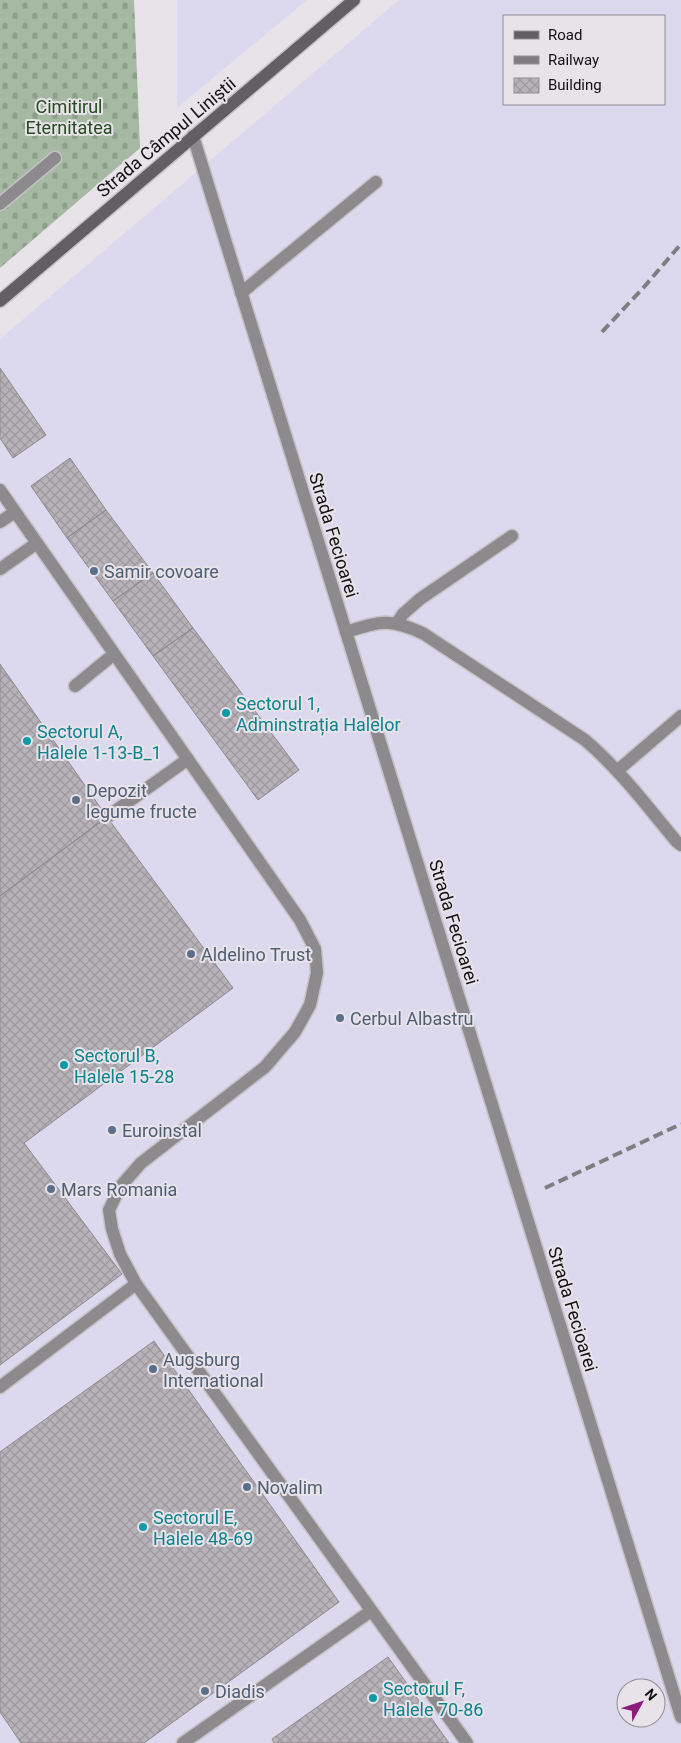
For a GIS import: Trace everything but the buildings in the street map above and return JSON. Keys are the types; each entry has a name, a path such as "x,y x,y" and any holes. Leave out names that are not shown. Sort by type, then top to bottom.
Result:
{"street":[{"name":"Strada Câmpul Liniștii","path":"0,301 354,0"},
{"name":"Strada Fecioarei","path":"192,136 681,1717"},
{"path":"0,204 55,158"},
{"path":"241,293 376,182"},
{"path":"0,490 300,920 315,948 317,973 310,1005 295,1032 265,1067 141,1163 120,1187 109,1210 112,1229 120,1254 136,1284 467,1743"},
{"path":"0,522 15,512"},
{"path":"397,623 420,599 512,536"},
{"path":"0,570 37,543"},
{"path":"346,632 376,623 397,623 424,634 584,740 605,757 681,845"},
{"path":"75,686 114,654"},
{"path":"617,771 681,716"},
{"path":"107,817 188,759"},
{"path":"0,1387 136,1284"},
{"path":"183,1743 371,1611"}],"shaded area":[{"path":"177,0 307,0 177,108"},
{"path":"399,0 681,0 681,1743 0,1743 0,339"}],"green space":[{"name":"Cimitirul Eternitatea","path":"0,0 134,0 140,148 0,268"}],"railway":[{"path":"602,332 681,244"},
{"path":"545,1188 681,1124"}],"place":[{"name":"Samir covoare","path":"94,571"},
{"name":"Sectorul 1, Adminstrația Halelor","path":"226,713"},
{"name":"Sectorul A, Halele 1-13-B_1","path":"27,741"},
{"name":"Depozit legume fructe","path":"76,800"},
{"name":"Aldelino Trust","path":"191,954"},
{"name":"Cerbul Albastru","path":"340,1018"},
{"name":"Sectorul B, Halele 15-28","path":"64,1065"},
{"name":"Euroinstal","path":"112,1130"},
{"name":"Mars Romania","path":"51,1189"},
{"name":"Augsburg International","path":"153,1369"},
{"name":"Novalim","path":"247,1487"},
{"name":"Sectorul E, Halele 48-69","path":"143,1527"},
{"name":"Diadis","path":"205,1691"},
{"name":"Sectorul F, Halele 70-86","path":"373,1698"}]}
